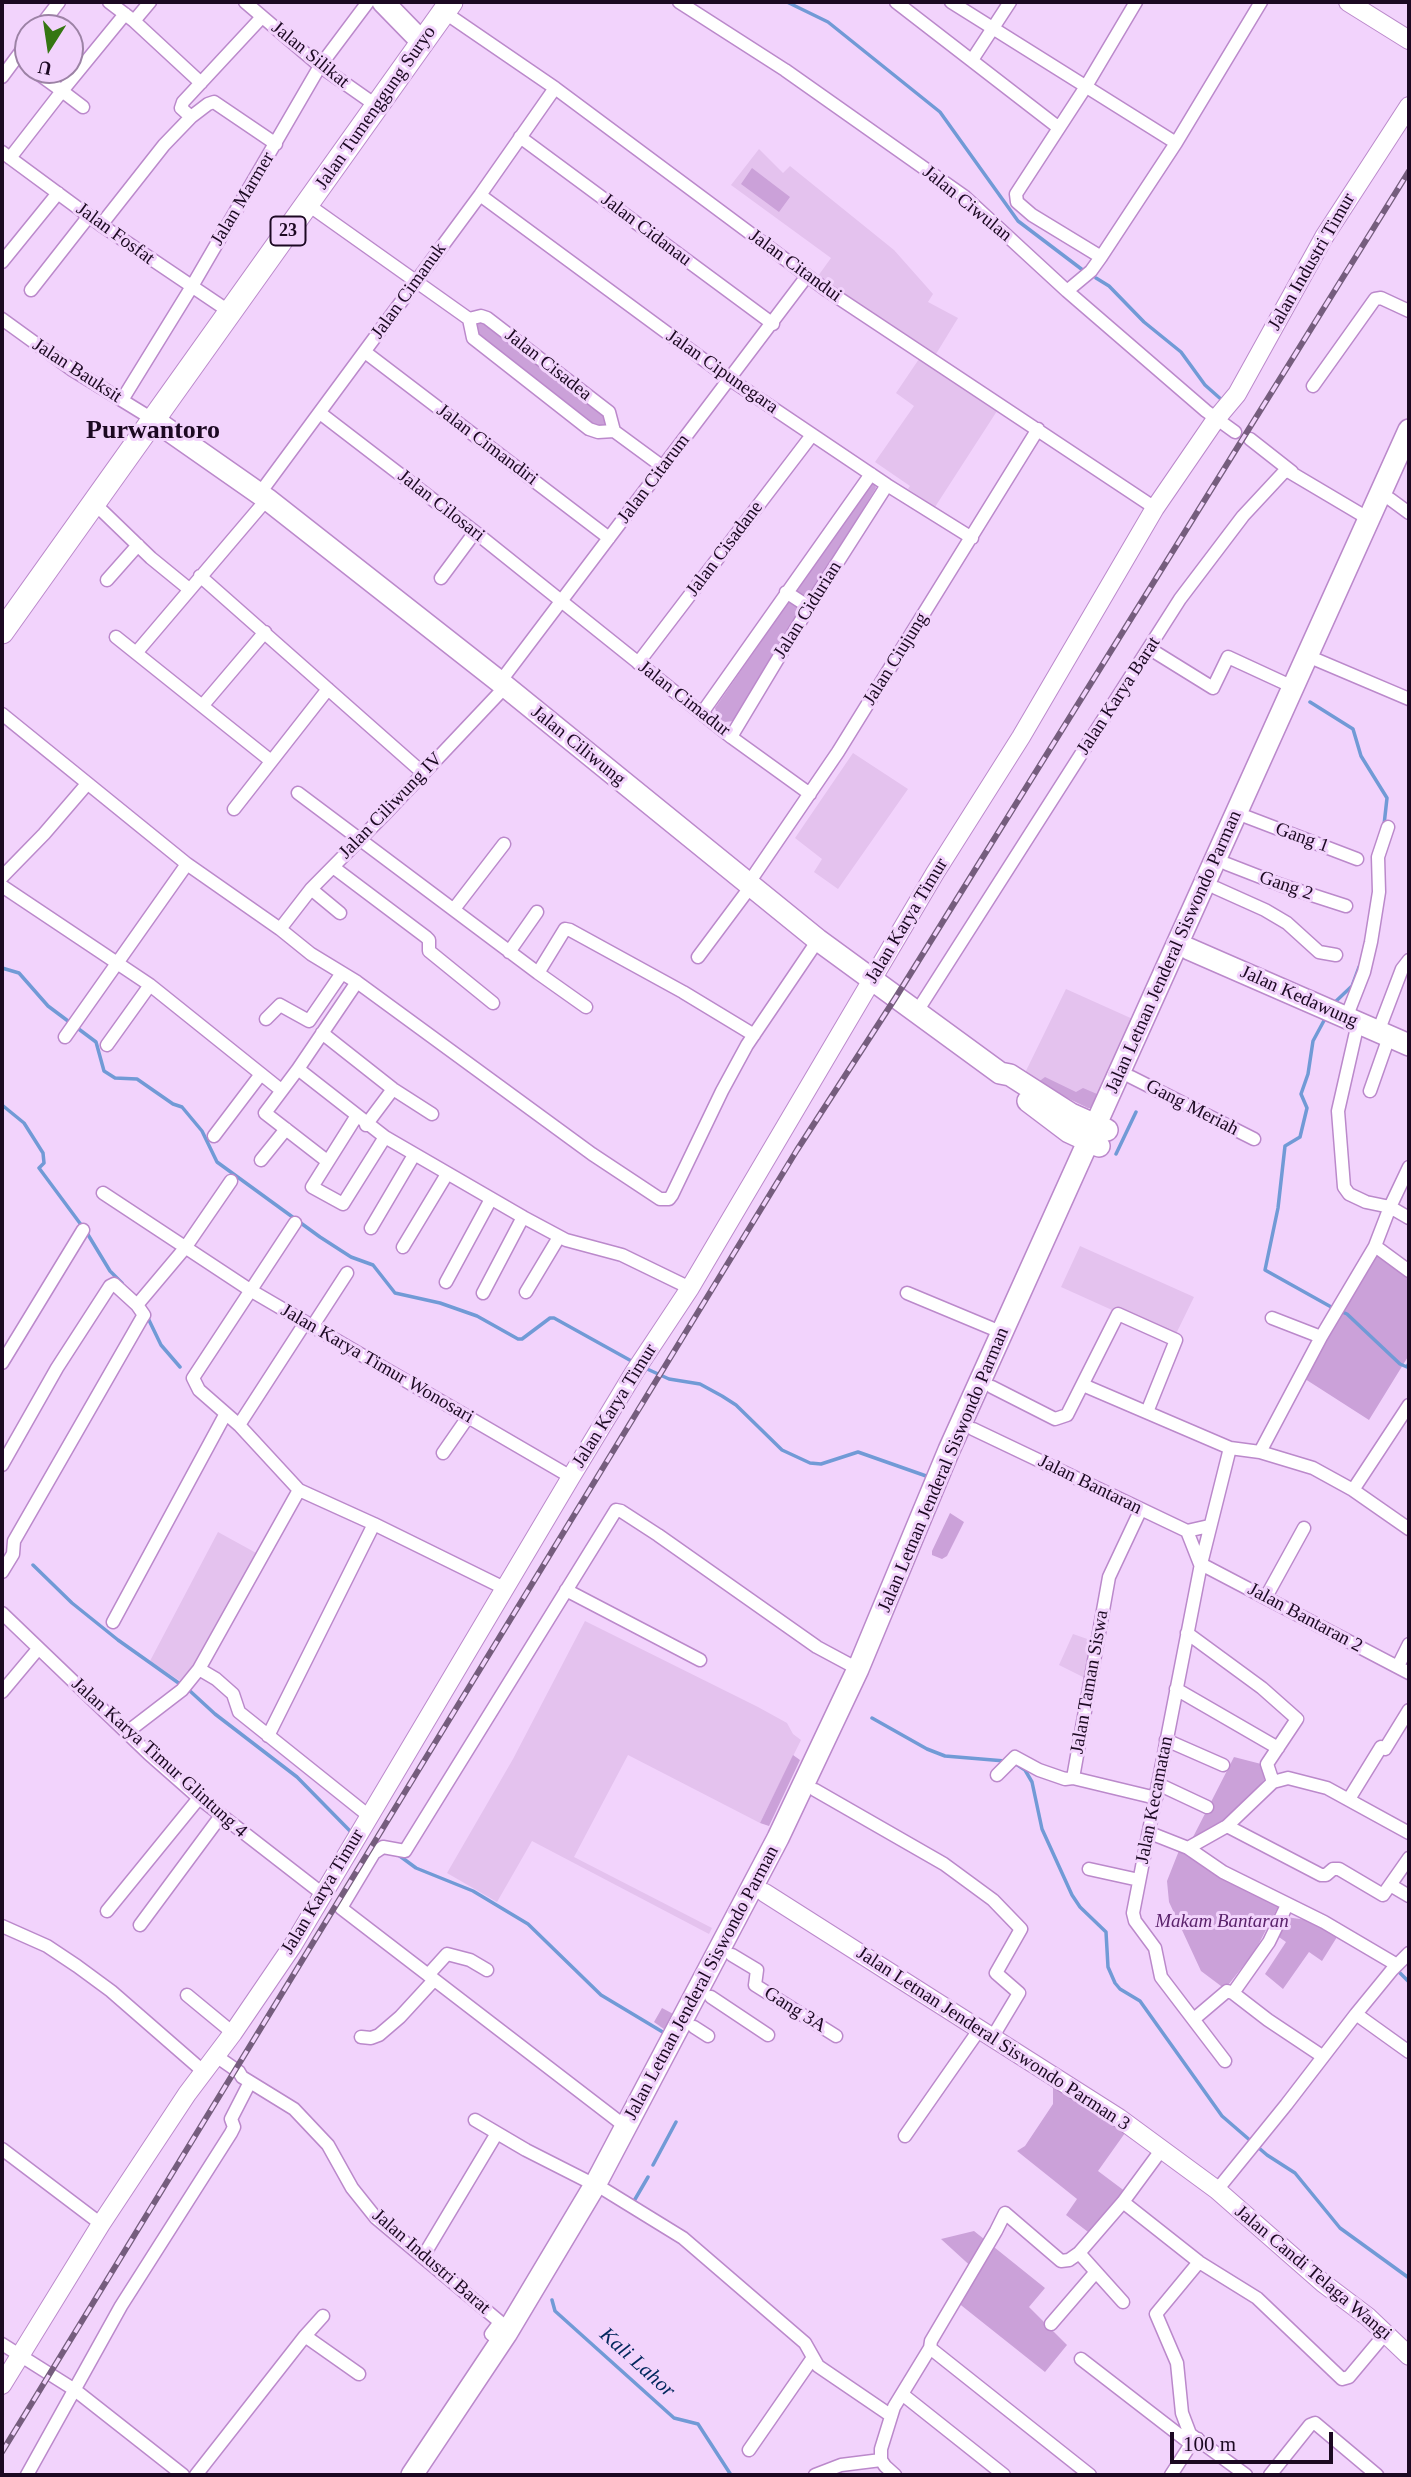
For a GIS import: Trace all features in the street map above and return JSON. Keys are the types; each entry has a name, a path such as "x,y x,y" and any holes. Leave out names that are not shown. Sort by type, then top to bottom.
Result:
{"highway":[{"name":"Jalan Tumenggung Suryo","path":"154,420 448,7"},
{"name":"23","path":"2,632 154,420"}],"main road":[{"path":"383,2 422,42"},
{"name":"Jalan Ciliwung","path":"154,420 264,496 818,940 1000,1073 1003,1082 1066,1130 1097,1135"},
{"name":"Jalan Letnan Jenderal Siswondo Parman","path":"412,2475 500,2332 600,2188 701,2031 711,1997 816,1790 909,1564 992,1387 1097,1135 1409,430"},
{"name":"Jalan Letnan Jenderal Siswondo Parman","path":"909,1564 950,1450 1097,1135 1131,1077 1409,458"},
{"name":"Jalan Kedawung","path":"1189,948 1409,1045"},
{"name":"Jalan Letnan Jenderal Siswondo Parman","path":"428,2475 526,2323 600,2188 626,2127 770,1855 859,1669 878,1638"}],"street":[{"path":"109,2 201,83"},
{"path":"6,155 130,18 150,2"},
{"name":"Jalan Silikat","path":"245,2 320,66 377,106"},
{"name":"Jalan Marmer","path":"122,400 191,288 320,66 368,2"},
{"name":"Jalan Ciwulan","path":"678,2 785,70 965,197 1067,291 1225,409 1235,432"},
{"path":"896,2 1059,128"},
{"path":"951,2 1176,143"},
{"path":"972,60 1010,2"},
{"path":"1101,257 1031,215 1017,202 1016,194 1085,88 1136,2"},
{"path":"1067,291 1091,271 1101,257 1176,143 1261,2"},
{"path":"1348,2 1409,40"},
{"name":"Jalan Citandui","path":"448,7 807,276 1155,508"},
{"path":"191,117 180,106 262,16"},
{"path":"2,77 14,61"},
{"path":"52,84 83,107"},
{"name":"Jalan Cimanuk","path":"136,653 264,496 555,88"},
{"path":"102,225 164,145 208,104 214,102 276,144"},
{"name":"Jalan Industri Timur","path":"1225,409 1324,237 1409,106"},
{"name":"Jalan Cidanau","path":"520,137 773,324"},
{"name":"Jalan Fosfat","path":"6,155 230,313"},
{"path":"2,262 58,193"},
{"name":"Jalan Cipunegara","path":"480,195 731,380 887,485 972,538"},
{"name":"Jalan Cisadea","path":"307,204 469,319 473,338 589,429 598,432 614,431"},
{"path":"31,290 89,216"},
{"name":"Jalan Citarum","path":"502,685 560,601 731,380 807,276"},
{"path":"1313,386 1375,299 1381,298 1409,311"},
{"name":"Jalan Cisadea","path":"469,319 481,316 487,318 609,412 614,431 663,467"},
{"name":"Jalan Bauksit","path":"2,320 71,369 154,420"},
{"name":"Jalan Cimandiri","path":"365,352 609,538"},
{"name":"Jalan Karya Timur","path":"2,2385 101,2224 187,2094 233,2033 293,1945 324,1895 504,1588 639,1364 690,1288 935,873 1021,737 1155,508 1225,409"},
{"name":"Jalan Cilosari","path":"320,414 475,532 560,601"},
{"name":"Jalan Ciujung","path":"698,957 810,794 1038,429"},
{"name":"Jalan Cisadane","path":"638,663 812,435"},
{"path":"1250,439 1292,472 1368,519"},
{"name":"Jalan Karya Barat","path":"916,1013 1180,599 1243,516 1283,473 1292,472"},
{"name":"Jalan Cidurian","path":"702,713 871,474"},
{"name":"Jalan Cidurian","path":"731,737 809,607 887,485"},
{"path":"1390,499 1409,513"},
{"path":"94,503 189,589"},
{"path":"441,578 475,532"},
{"path":"107,580 138,545"},
{"path":"200,576 423,772"},
{"path":"786,592 809,607"},
{"name":"Jalan Cimadur","path":"560,601 731,737 810,794"},
{"path":"203,705 265,632"},
{"path":"116,636 271,761"},
{"path":"1150,649 1213,688 1228,657 1293,687"},
{"path":"1317,660 1409,699"},
{"name":"Jalan Ciliwung IV","path":"280,929 311,889 360,840 502,685"},
{"path":"234,809 328,690"},
{"path":"2,714 187,864 311,954 357,982 592,1154 637,1185 664,1199 672,1195 722,1091 754,1035 818,940"},
{"path":"87,784 3,876 116,963 150,985 281,1090"},
{"path":"298,793 586,1007"},
{"name":"Gang 1","path":"1247,817 1357,859"},
{"path":"1388,827 1378,857 1379,892 1338,1111 1344,1188 1349,1195 1390,1207 1409,1218"},
{"path":"454,909 504,844"},
{"name":"Gang 2","path":"1227,863 1281,885 1346,906"},
{"path":"71,1030 187,864"},
{"path":"333,867 426,937 429,940 429,951 493,1003"},
{"path":"1216,888 1287,923 1319,953 1336,955"},
{"path":"311,889 340,913"},
{"path":"509,952 537,912"},
{"path":"538,973 565,929 570,930 683,992 754,1035"},
{"path":"1355,1022 1409,960"},
{"path":"266,1020 280,1005 309,1021 342,973"},
{"path":"327,1161 265,1113 357,982"},
{"path":"107,1045 150,985"},
{"path":"1355,1022 1376,1071 1370,1091"},
{"path":"321,1033 432,1114"},
{"path":"298,1069 385,1138 523,1217 559,1237 622,1255 690,1288"},
{"path":"1376,1071 1389,1075"},
{"path":"214,1136 261,1074"},
{"name":"Gang Meriah","path":"1131,1077 1254,1139"},
{"path":"385,1138 343,1204 312,1186 327,1161 393,1088"},
{"path":"261,1160 286,1129"},
{"path":"372,1228 414,1155"},
{"path":"1260,1452 1321,1337 1375,1246 1409,1168"},
{"path":"404,1247 447,1174"},
{"path":"137,1305 185,1248 231,1181"},
{"name":"Jalan Karya Timur Wonosari","path":"103,1193 250,1290 571,1477"},
{"path":"446,1282 491,1199"},
{"path":"483,1293 523,1217"},
{"path":"295,1223 192,1378 199,1390 239,1425 299,1490 504,1588"},
{"path":"2,1363 83,1230"},
{"path":"526,1292 559,1237"},
{"path":"1375,1246 1409,1271"},
{"path":"239,1425 346,1273"},
{"path":"2,1465 58,1368 110,1286 114,1284 144,1315 14,1541 13,1554 2,1572"},
{"path":"907,1293 1003,1333"},
{"path":"992,1387 1055,1419 1067,1415 1118,1314 1176,1340 1147,1412"},
{"path":"1272,1318 1321,1337"},
{"path":"1083,1385 1230,1448 1260,1452 1313,1468 1353,1490 1409,1529"},
{"path":"1353,1490 1409,1405"},
{"path":"113,1622 225,1415"},
{"path":"443,1453 468,1417"},
{"name":"Jalan Bantaran","path":"973,1429 1187,1531"},
{"name":"Jalan Kecamatan","path":"1225,2061 1161,1978 1155,1948 1133,1918 1200,1564 1230,1448"},
{"path":"126,1733 182,1690 199,1669 299,1490"},
{"name":"Jalan Taman Siswa","path":"1141,1509 1109,1577 1073,1778 1156,1798"},
{"path":"626,2127 341,1908 379,1850 405,1852 615,1510 621,1511 817,1647 859,1669"},
{"path":"268,1736 374,1524"},
{"path":"1200,1564 1187,1531 1209,1526"},
{"path":"1266,1597 1304,1528"},
{"name":"Jalan Bantaran 2","path":"1200,1564 1403,1670"},
{"path":"566,1590 700,1660"},
{"name":"Jalan Karya Timur Glintung 4","path":"2,1613 126,1733 220,1817 324,1895"},
{"path":"1187,1633 1262,1688 1297,1719 1267,1764 1273,1782"},
{"path":"1403,1670 1409,1644"},
{"path":"2,1692 38,1649"},
{"path":"199,1669 226,1686 233,1694 240,1713 369,1816"},
{"path":"1176,1689 1278,1748"},
{"path":"1349,1799 1381,1747 1385,1749 1409,1710"},
{"path":"1166,1740 1223,1765"},
{"path":"1004,1767 1015,1757 1039,1770 1065,1779 1073,1778"},
{"path":"1188,1848 1227,1826 1273,1782 1288,1778 1312,1782 1349,1799 1409,1833"},
{"path":"1158,1784 1207,1807"},
{"path":"816,1790 944,1864 993,1900 1021,1929 996,1973 1020,1993 905,2136"},
{"path":"107,1911 199,1798"},
{"path":"140,1925 220,1817"},
{"path":"1227,1826 1321,1875 1339,1869 1382,1895 1392,1886 1409,1858"},
{"path":"1150,1832 1188,1848 1284,1912 1324,1922 1395,1967"},
{"path":"1089,1869 1139,1880"},
{"path":"1392,1886 1409,1896"},
{"name":"Jalan Letnan Jenderal Siswondo Parman 3","path":"765,1893 1109,2111 1217,2190"},
{"path":"1233,1993 1269,1942 1284,1912"},
{"path":"2,1926 47,1946 77,1966 111,1991 204,2072"},
{"path":"1217,2190 1322,2056 1409,1952"},
{"path":"362,2037 379,2035 400,2017 447,1954 470,1960 487,1970"},
{"name":"Gang 3A","path":"732,1955 757,1970 755,1985 836,2036"},
{"path":"1194,2019 1227,1991 1322,2056"},
{"path":"187,1995 233,2033"},
{"name":"Gang 3A","path":"711,1997 768,2035"},
{"path":"1356,2014 1409,2052"},
{"name":"Jalan Industri Barat","path":"216,2056 250,2082 294,2109 328,2145 352,2188 376,2218 500,2332"},
{"path":"27,2475 121,2306 231,2133 234,2127 231,2119 250,2082"},
{"path":"475,2120 600,2188 683,2238 805,2343 818,2367 890,2415"},
{"path":"424,2255 497,2133"},
{"path":"2,2149 101,2224"},
{"path":"864,2475 881,2449 890,2415 1005,2213 1061,2261 1069,2260 1079,2253 1123,2202 1162,2149"},
{"name":"Jalan Candi Telaga Wangi","path":"1217,2190 1409,2356"},
{"path":"1123,2202 1199,2262 1258,2298 1342,2379 1349,2377 1385,2334"},
{"path":"1079,2253 1123,2302"},
{"path":"1195,2441 1182,2413 1177,2364 1156,2314 1199,2262"},
{"path":"1051,2324 1095,2273"},
{"path":"196,2475 323,2316"},
{"path":"305,2336 359,2374"},
{"path":"2,2344 75,2390 179,2474"},
{"path":"930,2348 1090,2475"},
{"path":"749,2450 812,2359"},
{"path":"1081,2359 1246,2475"},
{"path":"902,2394 1004,2475"},
{"path":"1270,2475 1315,2423 1377,2475"},
{"path":"1171,2475 1195,2441"},
{"path":"815,2475 841,2465 874,2460 895,2475"}],"shaded area":[{"path":"759,149 783,173 790,166 894,250 933,294 928,302 958,318 936,354 818,276 831,258 731,185"},
{"path":"919,359 997,411 935,507 875,462 914,406 896,393"},
{"path":"853,753 908,789 838,889 814,872 822,859 795,838"},
{"path":"1066,989 1135,1020 1100,1102 1088,1108 1023,1077"},
{"path":"1080,1246 1194,1297 1174,1338 1061,1287"},
{"path":"218,1532 258,1554 195,1668 183,1683 150,1661"},
{"path":"585,1621 758,1707 787,1723 793,1734 801,1740 760,1823 628,1755 574,1857 712,1928 709,1934 532,1841 497,1902 447,1873 513,1759"},
{"path":"1073,1634 1093,1641 1085,1678 1059,1665"}],"green space":[{"path":"752,168 790,197 779,212 741,184"},
{"path":"482,320 604,412 607,422 604,426 596,428 476,336 474,325"},
{"path":"872,484 875,484 876,488 810,597 806,599 795,592 796,588"},
{"path":"789,601 800,607 801,612 734,721 725,722 718,718 715,708"},
{"path":"1045,1077 1076,1092 1083,1088 1097,1094 1100,1102 1093,1108 1088,1108 1037,1083"},
{"path":"1377,1250 1409,1274 1409,1355 1369,1420 1302,1377"},
{"path":"950,1513 964,1522 947,1556 942,1559 932,1555 932,1551"},
{"path":"793,1755 800,1760 769,1826 760,1823"},
{"path":"1234,1757 1265,1765 1265,1779 1235,1814 1191,1841"},
{"name":"Makam Bantaran","path":"1180,1848 1279,1905 1255,1951 1225,1989 1201,1971 1169,1902 1167,1881"},
{"name":"Makam Bantaran","path":"1286,1917 1307,1920 1337,1937 1322,1961 1309,1952 1283,1989 1265,1974 1286,1942 1276,1935"},
{"path":"662,2008 677,2016 668,2032 654,2022"},
{"path":"1053,2087 1125,2133 1098,2171 1126,2192 1092,2235 1066,2215 1077,2199 1017,2151 1025,2146 1053,2104"},
{"path":"974,2231 1045,2288 1029,2307 1067,2345 1045,2372 957,2302 976,2271 941,2239"}],"waterway":[{"path":"787,2 828,22 940,112 1018,221 1084,271"},
{"path":"1096,278 1109,286 1144,322 1181,352 1205,385 1223,401"},
{"path":"1310,702 1353,729 1361,756 1387,798 1384,825"},
{"path":"1334,1003 1352,986 1359,967"},
{"path":"2,968 19,973 48,1006 96,1042 104,1071 115,1078 137,1079 173,1104 182,1107 202,1131 217,1162 320,1237 351,1257 373,1265 395,1293 440,1303 477,1316 518,1339 554,1318 635,1363"},
{"path":"1327,1015 1313,1041 1308,1074 1301,1094 1307,1108 1300,1137 1285,1146 1278,1208 1265,1270 1333,1308"},
{"path":"2,1105 24,1123 43,1153 44,1163 39,1168 82,1226"},
{"path":"1116,1154 1136,1112"},
{"path":"87,1233 110,1271 122,1283"},
{"path":"1340,1311 1347,1314 1400,1364 1407,1367 1409,1363"},
{"path":"147,1316 161,1345 180,1367"},
{"path":"645,1368 669,1379 700,1384 722,1396 736,1405 782,1450 810,1463 821,1464 858,1452 929,1477"},
{"path":"33,1565 72,1603 180,1684"},
{"path":"190,1691 215,1714 297,1777 352,1833"},
{"path":"872,1718 927,1749 945,1756 1005,1761"},
{"path":"1016,1764 1025,1770 1032,1782 1042,1829 1072,1895 1080,1907 1106,1932 1108,1967 1115,1983 1140,2001 1222,2116 1267,2155 1295,2173 1340,2228 1409,2278"},
{"path":"397,1854 416,1868 473,1891 528,1924 601,1995 666,2034"},
{"path":"1396,1969 1409,1982"},
{"path":"653,2165 676,2122"},
{"path":"634,2201 648,2177"},
{"name":"Kali Lahor","path":"552,2300 555,2311 674,2418 698,2424 731,2475"}],"railway":[{"path":"2,2452 797,1150 896,997 1409,171"}],"district":[{"name":"Purwantoro","path":"153,431"}]}
